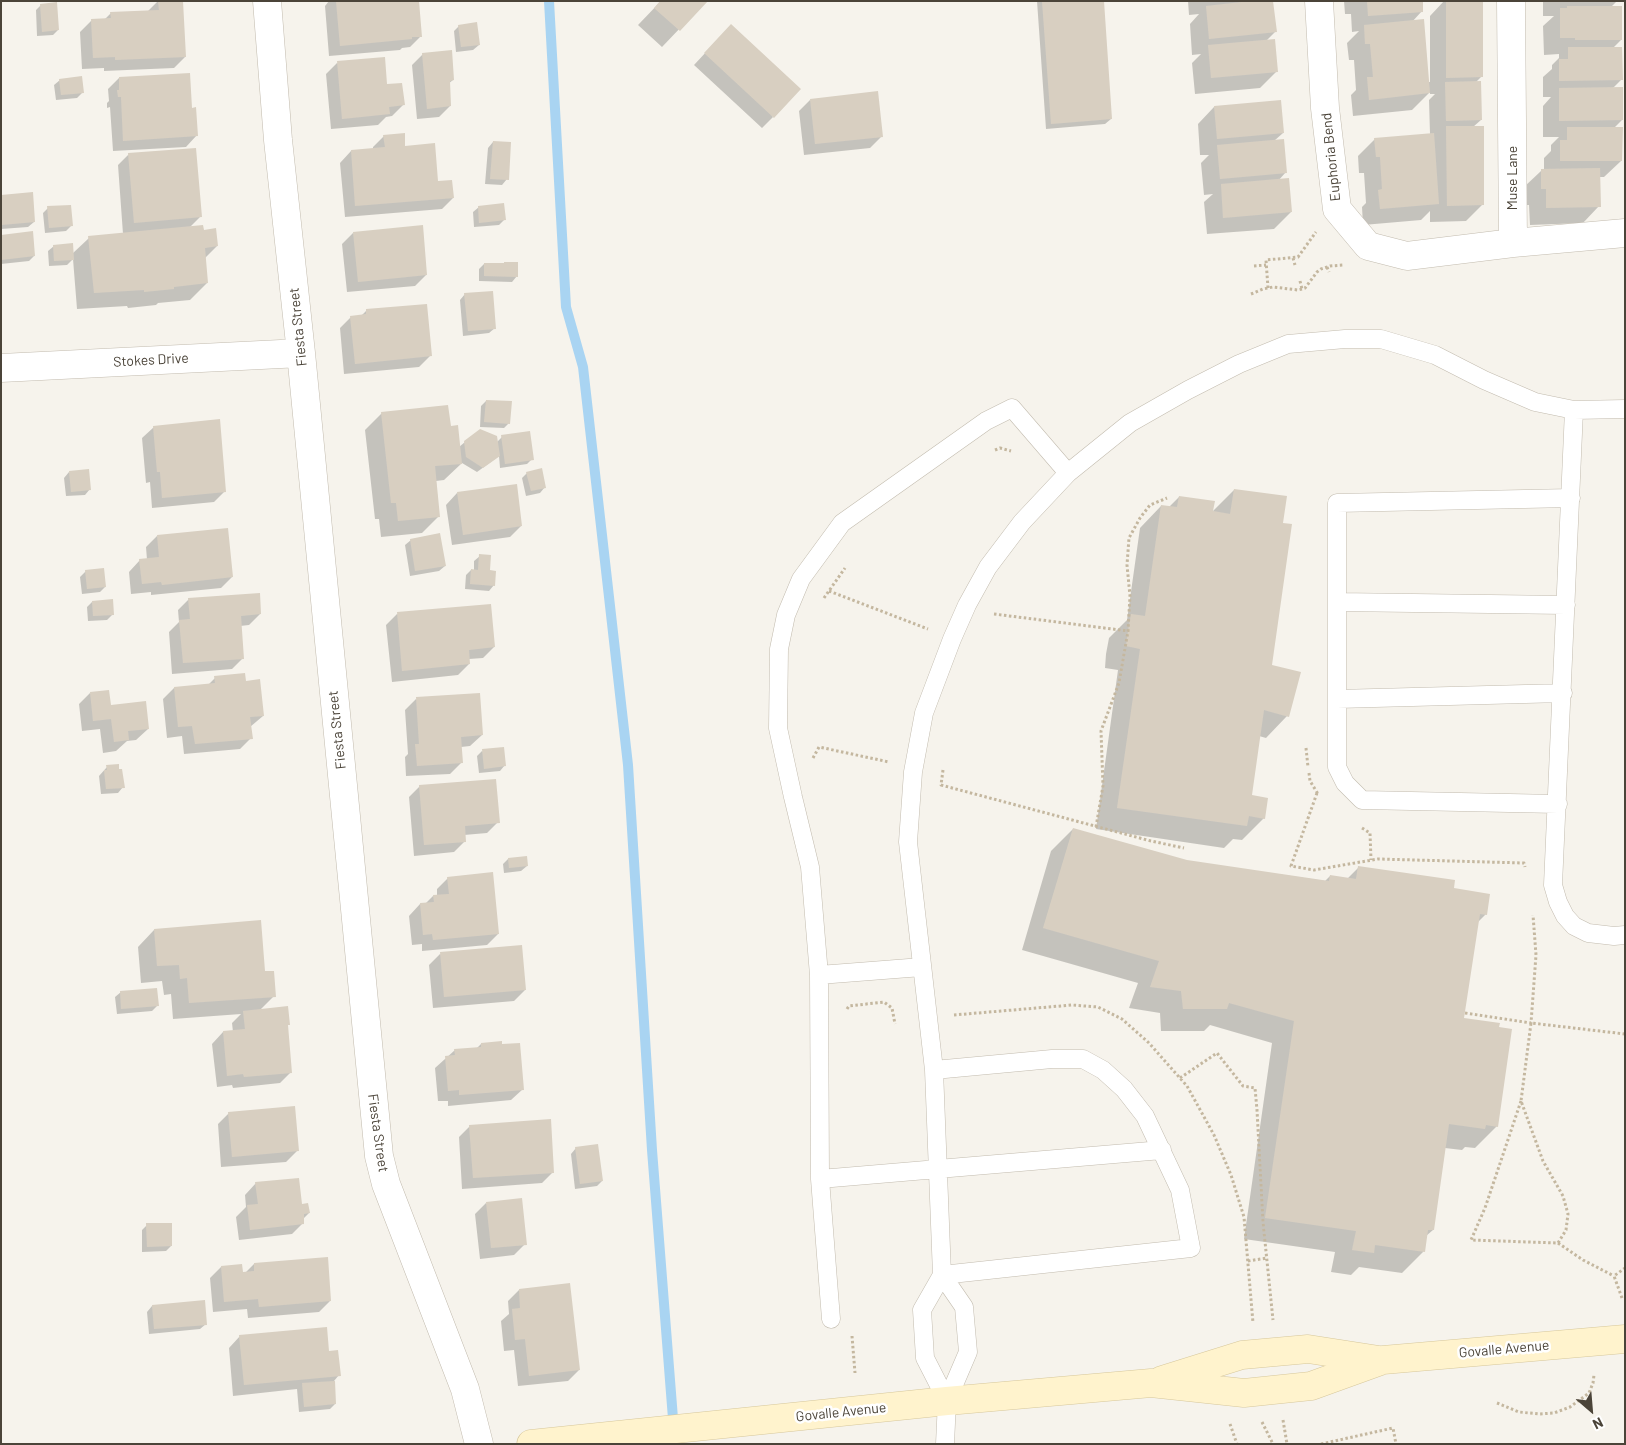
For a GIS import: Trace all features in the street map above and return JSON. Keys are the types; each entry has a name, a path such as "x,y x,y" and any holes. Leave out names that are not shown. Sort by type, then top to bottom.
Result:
{"street":[{"name":"Fiesta Street","path":"267,1 278,140 301,353 379,1156 386,1184 465,1390 479,1444"},
{"name":"Euphoria Bend","path":"1319,1 1326,108 1337,209 1368,246 1407,256 1513,243"},
{"name":"Muse Lane","path":"1511,1 1513,243"},
{"path":"1513,243 1625,233"},
{"name":"Stokes Drive","path":"1,368 301,353"},
{"name":"Govalle Avenue","path":"1151,1383 1242,1355 1308,1349 1383,1360 1625,1339"},
{"name":"Govalle Avenue","path":"530,1444 947,1401 1151,1383 1244,1393 1311,1386 1383,1360"}],"lane":[{"path":"947,1401 925,1358 922,1310 942,1275 934,1070 908,842 913,772 924,713 967,604 988,567 1022,522 1068,473 1130,423 1239,364 1288,344 1344,339 1381,339 1435,355 1484,380 1535,402 1574,410 1625,409"},
{"path":"831,1319 820,1179 819,975 810,867 778,728 779,649 786,615 802,579 842,523 986,421 1012,408 1068,473"},
{"path":"1574,410 1563,693 1553,885 1565,916 1574,926 1588,933 1614,936 1625,935"},
{"path":"1558,804 1362,800 1345,783 1337,768 1337,503 1571,498"},
{"path":"1337,602 1566,605"},
{"path":"1337,699 1563,693"},
{"path":"819,975 922,967"},
{"path":"934,1070 1083,1059 1103,1070 1124,1089 1146,1116 1180,1190 1191,1248 942,1275"},
{"path":"820,1179 1162,1150"},
{"path":"942,1275 964,1307 968,1352 947,1401 945,1444"}],"path":[{"path":"1254,266 1265,261 1298,257 1318,230"},
{"path":"1293,258 1295,265"},
{"path":"1265,261 1268,288"},
{"path":"1251,294 1273,287 1302,290 1317,272 1327,267 1346,264"},
{"path":"1327,267 1329,272"},
{"path":"1300,281 1302,290"},
{"path":"995,450 1000,448 1008,449 1017,456"},
{"path":"1096,826 1103,786 1101,731 1119,683 1128,632 1130,596 1127,566 1129,538 1150,505 1166,498"},
{"path":"819,605 846,568"},
{"path":"829,591 931,630"},
{"path":"990,621 998,607"},
{"path":"994,614 1128,632"},
{"path":"809,764 819,747 894,763"},
{"path":"944,766 941,785 1151,841 1184,848"},
{"path":"1317,792 1291,866 1314,870 1378,859 1524,863 1526,872"},
{"path":"1533,907 1536,955 1532,1023 1521,1101 1486,1208 1471,1240 1558,1243 1583,1260 1614,1276 1622,1298"},
{"path":"845,1010 849,1006 884,1002 892,1008 895,1024"},
{"path":"1465,1012 1532,1023 1625,1034"},
{"path":"1180,1078 1217,1053 1243,1086 1255,1088 1258,1110 1263,1222 1274,1326"},
{"path":"1521,1101 1542,1161 1563,1196 1568,1214 1566,1230 1558,1243"},
{"path":"1248,1261 1267,1258"},
{"path":"1614,1276 1625,1268"},
{"path":"852,1329 855,1373"},
{"path":"1497,1403 1519,1412 1554,1413 1570,1407 1588,1394 1593,1384 1594,1375"},
{"path":"1229,1419 1237,1444"},
{"path":"1285,1427 1287,1444"},
{"path":"1321,1444 1393,1428 1396,1444"},
{"path":"1266,1431 1272,1444"}],"building":[{"path":"158,1 183,1 186,57 115,60 115,57 93,58 91,19 111,18 110,12 159,10"},
{"path":"336,1 419,1 422,37 340,46"},
{"path":"660,1 708,1 680,31 654,8"},
{"path":"1042,1 1104,1 1112,119 1051,124"},
{"path":"1251,1 1273,1 1277,32 1209,39 1206,6"},
{"path":"1367,1 1423,1 1423,12 1368,16"},
{"path":"1446,1 1483,1 1483,77 1446,78"},
{"path":"57,2 59,30 42,32 40,4"},
{"path":"1567,6 1622,6 1622,40 1575,40 1575,38 1560,38 1560,8 1567,8"},
{"path":"1424,19 1430,93 1369,100 1367,77 1373,77 1370,44 1365,44 1364,25"},
{"path":"477,22 480,45 461,47 458,25"},
{"path":"731,24 801,89 774,118 704,53"},
{"path":"1275,39 1278,72 1211,78 1208,45"},
{"path":"1568,47 1622,47 1623,80 1559,81 1559,59 1568,59"},
{"path":"452,50 454,80 450,81 451,106 427,109 422,53"},
{"path":"385,57 387,84 402,83 405,105 389,107 390,114 342,119 337,61"},
{"path":"190,73 192,108 196,107 198,136 123,141 121,97 118,97 117,90 119,90 119,77"},
{"path":"82,76 84,93 61,95 59,79"},
{"path":"1481,81 1482,120 1446,121 1445,82"},
{"path":"1623,87 1623,120 1559,121 1559,88"},
{"path":"878,91 883,137 815,144 810,99"},
{"path":"1281,100 1284,133 1217,139 1214,106"},
{"path":"1446,126 1484,126 1484,205 1447,206"},
{"path":"1567,127 1623,127 1622,161 1560,161 1560,140 1567,140"},
{"path":"405,133 405,146 435,143 438,181 452,180 454,198 355,206 351,150 385,147 383,135"},
{"path":"1434,133 1439,204 1380,209 1378,190 1382,189 1380,157 1376,157 1374,138"},
{"path":"1284,139 1287,173 1220,179 1217,145"},
{"path":"493,141 511,142 509,180 490,179"},
{"path":"196,148 202,217 134,223 128,153"},
{"path":"1600,168 1601,207 1546,208 1546,189 1541,189 1541,169"},
{"path":"1289,178 1292,212 1223,218 1221,184"},
{"path":"33,192 35,222 1,225 1,195"},
{"path":"504,203 506,220 479,223 478,206"},
{"path":"71,205 73,226 49,228 47,206"},
{"path":"203,225 204,230 216,228 218,246 205,248 208,283 144,292 144,290 94,293 88,236"},
{"path":"423,225 427,275 358,282 353,232"},
{"path":"33,231 35,256 1,260 1,235"},
{"path":"73,243 74,260 54,261 53,245"},
{"path":"518,262 518,277 484,276 484,263"},
{"path":"493,291 496,329 468,331 464,293"},
{"path":"427,304 432,356 355,364 350,316 366,314 366,309"},
{"path":"486,400 512,401 510,424 484,422"},
{"path":"448,405 451,426 458,425 462,464 435,466 440,517 398,521 396,503 391,503 381,412"},
{"path":"220,419 226,492 162,498 160,472 157,472 153,426"},
{"path":"480,429 497,436 500,456 483,468 466,457 464,441"},
{"path":"530,431 534,460 505,464 501,435"},
{"path":"542,468 546,488 531,491 526,472"},
{"path":"89,469 91,490 71,492 69,471"},
{"path":"517,484 522,526 463,535 457,492"},
{"path":"1234,489 1287,496 1283,523 1292,524 1272,665 1301,672 1289,717 1264,710 1252,795 1268,798 1265,819 1249,816 1247,826 1117,808 1140,649 1126,646 1128,631 1131,614 1145,616 1161,505 1177,507 1179,496 1215,501 1213,511 1230,514"},
{"path":"228,528 233,577 162,585 161,582 142,584 139,559 159,557 157,535"},
{"path":"440,533 446,566 415,571 410,539"},
{"path":"479,554 491,555 490,570 496,571 495,586 470,584 471,569 478,570"},
{"path":"104,568 106,587 87,589 85,570"},
{"path":"260,593 261,614 241,616 244,659 183,663 179,620 190,619 188,598"},
{"path":"113,599 114,615 93,616 92,601"},
{"path":"491,604 495,647 469,650 470,664 402,671 397,612"},
{"path":"245,673 246,681 260,679 264,716 250,717 253,739 195,744 192,726 178,727 174,687 215,683 214,676"},
{"path":"109,690 111,705 146,701 149,729 128,731 129,740 114,742 111,719 93,721 90,692"},
{"path":"480,693 483,735 461,737 463,763 417,766 415,744 419,744 416,697"},
{"path":"504,747 506,766 484,769 482,749"},
{"path":"119,764 119,769 122,769 125,788 106,789 104,770 107,770 106,765"},
{"path":"496,779 500,823 465,826 466,842 424,845 419,785"},
{"path":"1073,828 1187,860 1329,881 1330,875 1356,879 1358,866 1455,880 1454,888 1490,894 1487,915 1480,914 1464,1018 1500,1023 1499,1027 1512,1029 1498,1127 1486,1125 1485,1129 1449,1124 1434,1230 1428,1230 1425,1252 1375,1245 1374,1253 1352,1250 1356,1231 1265,1218 1294,1021 1229,1003 1227,1009 1183,1009 1181,991 1150,987 1159,961 1043,928"},
{"path":"527,856 528,866 509,868 508,858"},
{"path":"493,872 499,934 433,940 432,934 423,935 420,903 434,902 433,895 449,894 447,877"},
{"path":"261,920 265,971 274,971 276,997 189,1003 187,978 180,979 179,965 157,966 154,929"},
{"path":"522,945 526,990 444,997 440,952"},
{"path":"157,988 159,1006 121,1009 120,991"},
{"path":"288,1006 292,1073 244,1077 243,1074 227,1076 223,1031 245,1029 243,1011"},
{"path":"502,1041 502,1044 520,1043 524,1090 459,1095 459,1090 448,1091 445,1056 455,1055 454,1049 481,1047 481,1043"},
{"path":"295,1106 299,1151 232,1157 228,1112"},
{"path":"551,1119 554,1173 473,1178 469,1125"},
{"path":"598,1144 603,1181 580,1184 575,1147"},
{"path":"299,1178 302,1204 308,1203 310,1213 304,1214 304,1224 250,1230 247,1205 258,1204 255,1182"},
{"path":"522,1198 527,1245 491,1248 486,1202"},
{"path":"146,1223 172,1223 172,1246 147,1247"},
{"path":"328,1257 331,1301 259,1307 258,1299 224,1302 221,1266 242,1264 243,1272 254,1271 254,1263"},
{"path":"570,1283 580,1370 529,1376 525,1339 515,1340 512,1309 520,1308 519,1289"},
{"path":"205,1300 207,1325 154,1329 152,1305"},
{"path":"327,1327 329,1351 338,1350 341,1376 244,1385 239,1335"},
{"path":"335,1381 336,1404 304,1407 302,1383"}],"waterway":[{"path":"549,1 566,307 583,367 628,765 652,1150 675,1444"}]}
